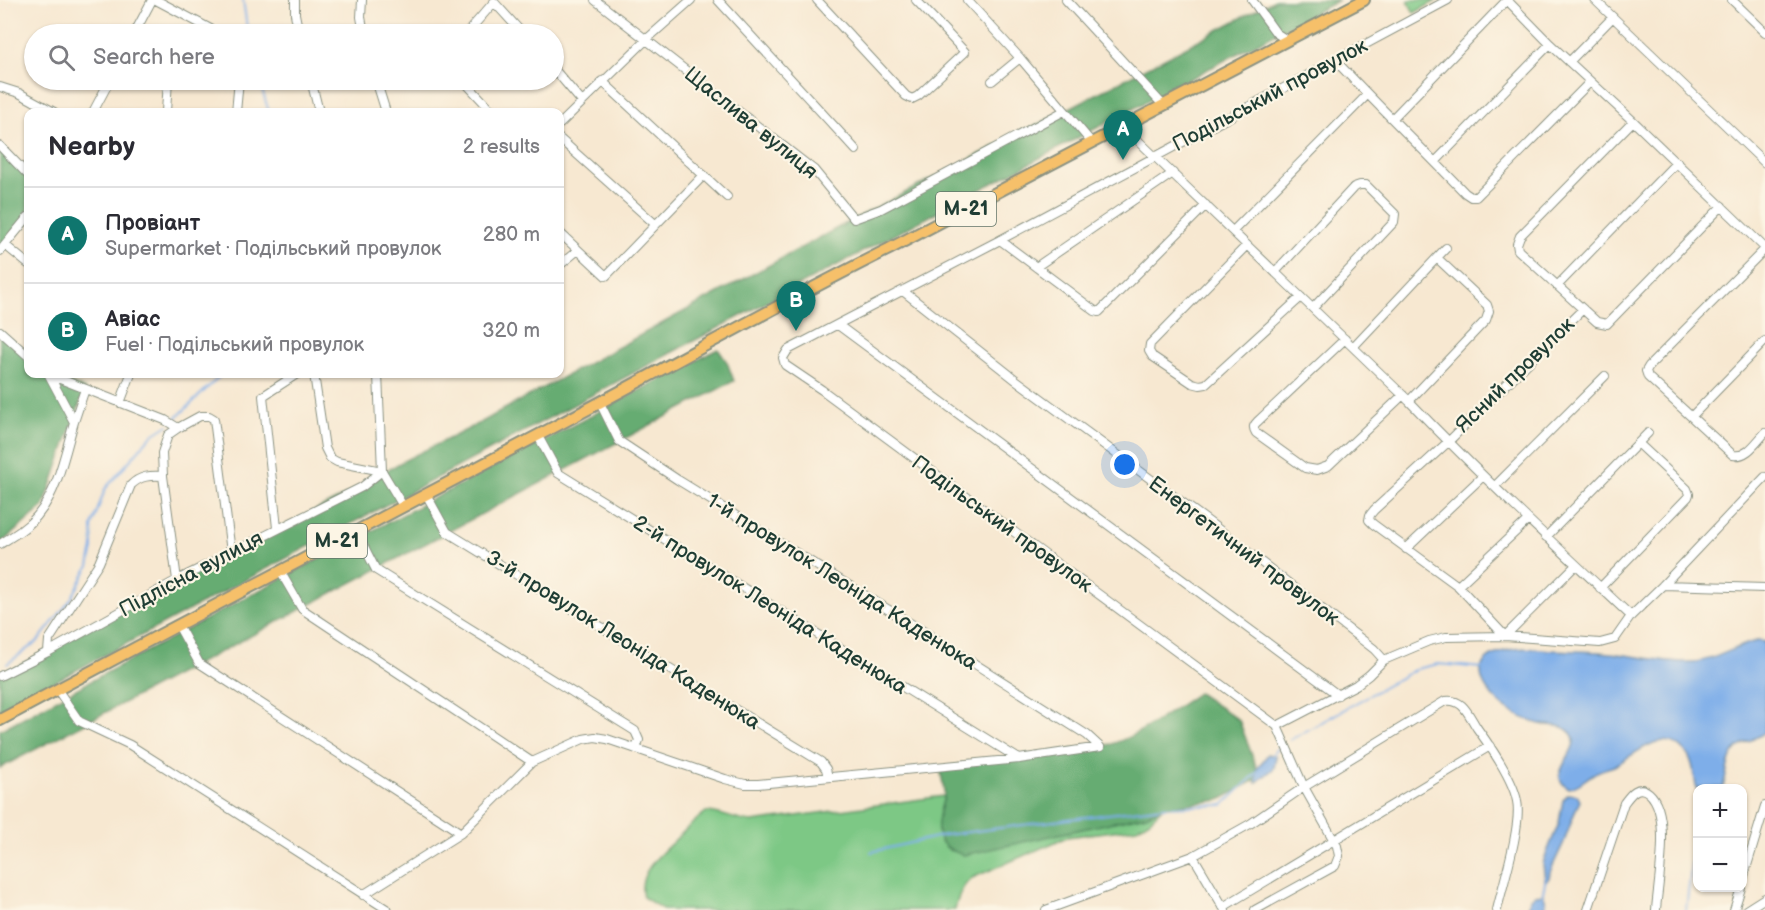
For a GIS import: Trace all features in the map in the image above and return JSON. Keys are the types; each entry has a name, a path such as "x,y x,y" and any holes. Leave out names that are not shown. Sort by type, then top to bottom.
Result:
{"highway":[{"name":"М-21","path":"0,720 600,403 816,285 1364,0"}],"street":[{"path":"140,24 154,0 201,24"},
{"path":"295,0 297,24"},
{"path":"362,0 362,24"},
{"name":"Щаслива вулиця","path":"595,0 814,171 854,219 881,209 1064,111"},
{"path":"564,120 647,39 691,0"},
{"path":"718,0 856,150"},
{"path":"817,0 906,96 912,99 965,52 916,0"},
{"path":"967,0 1092,143"},
{"path":"1066,0 1163,105"},
{"path":"1252,0 1276,33 1287,40"},
{"name":"Подільський провулок","path":"1277,726 786,365 783,358 788,350 1000,240 1448,0"},
{"path":"1394,118 1507,0 1550,44 1634,121 1765,248 1646,371 1648,376 1733,455 1745,454 1765,433"},
{"path":"1595,0 1765,163"},
{"path":"1732,0 1765,32"},
{"path":"475,24 494,2 514,24"},
{"path":"1569,62 1613,17"},
{"path":"1436,161 1550,44"},
{"path":"992,81 1020,58"},
{"path":"1335,60 1367,95 1394,118 1471,197 1476,197 1590,82"},
{"path":"564,81 582,102"},
{"path":"603,81 727,197"},
{"path":"0,87 19,93 47,108"},
{"path":"95,108 105,90"},
{"path":"166,108 167,90"},
{"path":"236,108 238,90"},
{"path":"314,90 318,108"},
{"path":"379,90 385,108"},
{"path":"472,90 489,108"},
{"path":"1233,231 1367,95"},
{"path":"1634,121 1517,240 1518,250 1600,324 1604,325 1610,322 1722,206"},
{"path":"1124,126 1353,346 1528,520 1631,616"},
{"path":"564,143 655,224"},
{"path":"0,146 24,171"},
{"path":"1558,285 1677,162"},
{"path":"1036,267 1173,173"},
{"path":"564,237 606,276 704,175"},
{"path":"1275,272 1354,188 1360,185 1366,186 1395,214 1394,222 1313,308"},
{"path":"1000,240 1095,311 1101,311 1206,205"},
{"path":"24,222 2,248 24,262"},
{"path":"1247,245 1150,344 1149,351 1152,356 1192,383 1206,384 1301,297"},
{"path":"1353,346 1446,248"},
{"path":"564,262 578,250"},
{"path":"1345,339 1257,422 1253,429 1305,468 1317,470 1333,462 1406,398 1486,320 1489,311 1483,301 1437,258"},
{"name":"Енергетичний провулок","path":"903,291 1044,401 1209,522 1374,649 1384,660"},
{"name":"Ясний провулок","path":"1406,549 1373,524 1370,515 1583,309"},
{"path":"838,325 1338,695"},
{"path":"0,331 24,352"},
{"path":"1692,416 1765,341"},
{"path":"1494,486 1605,376"},
{"path":"51,378 74,422"},
{"path":"59,378 165,420 178,428"},
{"path":"120,403 129,378"},
{"path":"277,528 263,396 291,378"},
{"path":"315,378 325,448 330,458 337,462 382,471"},
{"path":"378,378 382,471 403,506"},
{"path":"0,544 36,518 52,492 85,389"},
{"name":"1-й провулок Леоніда Каденюка","path":"600,403 619,441 685,485 1087,735 1100,747 1019,759"},
{"path":"177,580 162,453 168,435 200,416 209,416 214,419 231,552"},
{"path":"1546,537 1648,433"},
{"name":"2-й провулок Леоніда Каденюка","path":"537,436 558,473 1019,759"},
{"path":"1600,588 1689,494 1687,489 1638,443"},
{"name":"Підлісна вулиця","path":"0,676 177,580 362,487 382,471"},
{"path":"48,652 49,640 99,563 131,485 135,480 150,475 163,476"},
{"path":"1483,476 1406,549 1458,586 1505,636"},
{"path":"1255,910 1335,867 1339,855 1335,840 1304,787 1277,726 1363,680 1384,660 1429,641 1446,637 1505,636 1608,642 1616,639 1631,616 1765,477"},
{"name":"3-й провулок Леоніда Каденюка","path":"426,494 447,532 821,762 828,777"},
{"path":"1458,586 1528,520"},
{"path":"356,531 376,570 635,731 639,740 636,749"},
{"path":"1505,636 1576,565"},
{"path":"280,571 302,609 532,762"},
{"path":"1663,585 1765,588"},
{"path":"178,625 199,663 461,833"},
{"path":"57,689 79,721 130,745 388,910"},
{"path":"1046,910 1193,856 1250,824 1304,787 1445,701 1452,700 1461,704 1490,746 1509,779 1517,801 1516,829 1497,910"},
{"path":"363,895 461,833 532,762 584,739 595,737 607,739 745,784 1019,759"},
{"path":"1193,856 1224,909 1490,746"},
{"path":"1588,910 1624,803 1633,791 1640,789 1654,797 1661,813 1663,844 1656,910"},
{"path":"1747,869 1765,808"},
{"path":"1734,910 1740,892"},
{"path":"1746,910 1765,898"}],"green space":[{"path":"1275,0 1339,0 0,711 0,676 177,580 362,487 394,466 484,421 854,219"},
{"path":"1408,1 1436,1 1414,13"},
{"path":"0,146 24,171 24,222 0,250"},
{"path":"0,331 24,352 24,378 58,378 85,389 44,506 0,544"},
{"path":"718,349 727,362 734,381 0,768 0,730 284,577"},
{"path":"1198,693 1239,720 1259,778 1220,800 1163,807 1146,815 964,855 951,850 939,837 939,816 944,799 940,768 1112,744 1146,728"},
{"path":"944,796 938,832 944,845 950,851 1146,815 1163,807 1150,820 1137,828 1067,837 972,878 961,892 955,910 664,910 643,897 643,879 652,864 706,812 752,822"}],"water":[{"path":"1757,641 1765,642 1765,733 1738,748 1730,758 1724,784 1696,784 1688,755 1676,744 1667,741 1649,745 1614,766 1597,772 1578,785 1568,788 1561,782 1560,774 1574,743 1573,735 1563,727 1536,723 1507,709 1487,689 1481,673 1481,667 1487,659 1498,653 1519,648 1603,652 1692,662 1709,659"},
{"path":"1268,754 1276,756 1274,768 1256,783 1257,769"},
{"path":"1568,794 1577,795 1580,801 1549,878 1545,881 1543,864 1559,823 1563,800"},
{"path":"1543,894 1546,901 1545,910 1528,910 1530,899 1535,895"}],"waterway":[{"path":"243,0 247,24"},
{"path":"262,90 268,108"},
{"path":"173,421 218,378"},
{"path":"7,664 38,641 71,599 89,566 93,548 92,526 105,489 151,436 168,425"},
{"path":"1290,740 1416,669 1438,664 1483,668"},
{"path":"1273,757 1274,752 1280,746"},
{"path":"871,852 945,835 1163,807 1223,805 1259,771"},
{"path":"1686,910 1693,850"},
{"path":"1542,896 1546,878"}],"place":[{"name":"Провіант","path":"1123,160"},
{"name":"Авіас","path":"796,331"}]}
